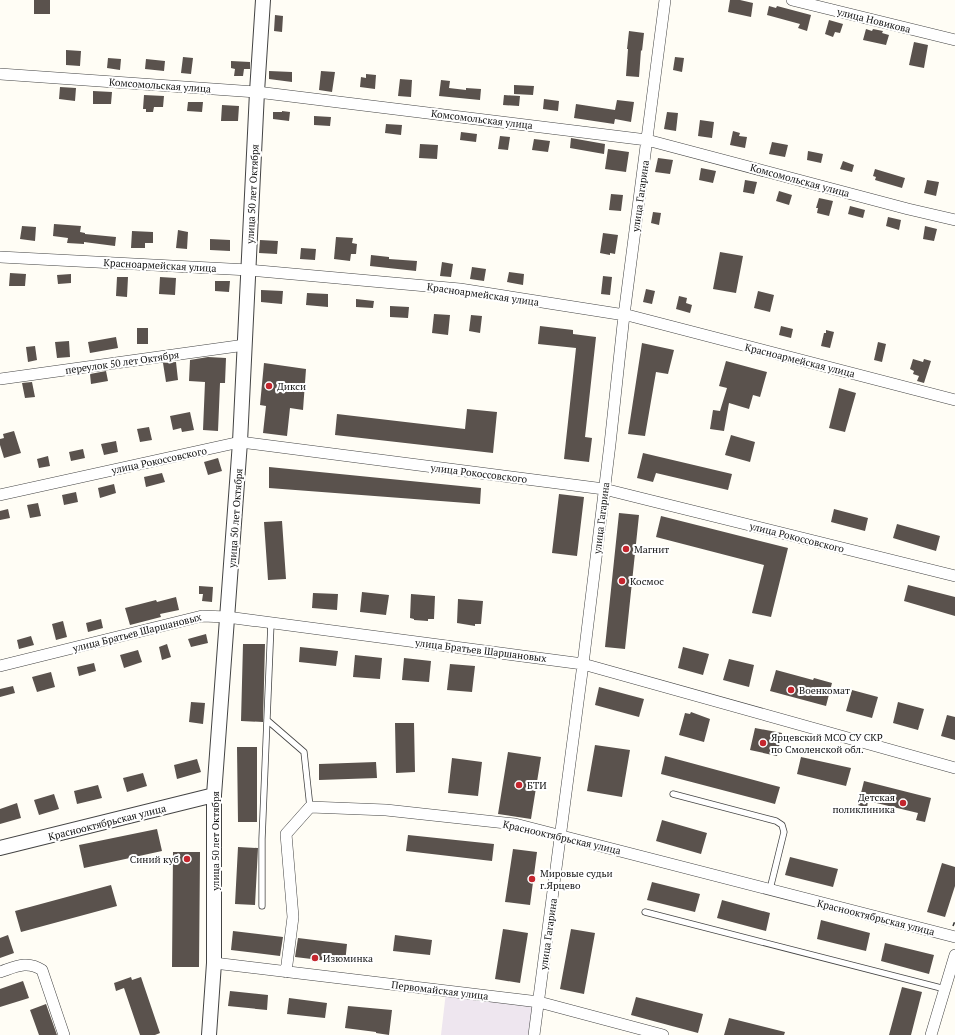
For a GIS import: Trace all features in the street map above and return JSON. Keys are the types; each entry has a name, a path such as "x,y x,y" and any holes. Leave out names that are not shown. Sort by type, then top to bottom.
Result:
{"street":[{"name":"улица 50 лет Октября","path":"209,1035 214,963 214,795 240,442 263,0"},
{"name":"улица Гагарина","path":"534,1035 583,664 624,315 665,0"},
{"name":"улица Новикова","path":"792,0 955,40"},
{"name":"Комсомольская улица","path":"0,74 258,92 647,140 955,220"},
{"name":"Красноармейская улица","path":"0,257 248,270 460,289 624,315 955,400"},
{"name":"переулок 50 лет Октября","path":"0,379 245,345"},
{"name":"улица Рокоссовского","path":"0,495 240,442 604,489 955,576"},
{"name":"улица Братьев Шаршановых","path":"0,666 202,616 227,617 583,664 955,768"},
{"name":"Краснооктябрьская улица","path":"0,848 214,795"},
{"name":"Краснооктябрьская улица","path":"310,807 386,810 507,823 955,937"},
{"path":"286,972 293,917 286,834 310,807"},
{"path":"931,1035 955,955"},
{"name":"Первомайская улица","path":"214,963 539,1002 662,1035"},
{"path":"0,972 22,965 34,965 42,970 64,1035"}],"lane":[{"path":"262,906 262,839 271,623"},
{"path":"267,720 304,752 310,807"},
{"path":"673,794 776,822 782,825 784,832 770,889"},
{"path":"645,912 945,989"}],"shaded area":[{"path":"446,992 536,1002 533,1035 441,1035"}],"building":[{"path":"34,0 50,0 50,14 34,14"},
{"path":"730,0 740,0 753,3 751,17 728,12"},
{"path":"769,6 776,8 777,6 811,15 807,31 798,28 800,24 767,15"},
{"path":"275,15 283,16 282,32 274,31"},
{"path":"829,20 843,24 840,33 835,32 833,37 825,34"},
{"path":"866,29 872,31 873,29 883,31 882,33 889,35 886,45 863,40"},
{"path":"629,31 644,33 639,77 626,76"},
{"path":"914,42 928,45 924,68 909,65"},
{"path":"66,50 81,51 80,66 66,65"},
{"path":"183,57 193,58 191,74 181,73"},
{"path":"675,57 684,58 682,72 673,70"},
{"path":"108,58 121,59 120,70 107,68"},
{"path":"146,59 165,61 164,71 145,69"},
{"path":"231,61 250,62 250,69 244,69 243,76 234,76 235,69 231,68"},
{"path":"269,71 292,72 292,82 269,79"},
{"path":"321,71 335,72 332,92 319,90"},
{"path":"366,74 376,75 375,89 360,87 361,77 366,78"},
{"path":"400,79 412,80 411,97 398,96"},
{"path":"441,80 450,81 449,88 466,90 466,88 481,89 480,100 439,96"},
{"path":"514,85 534,86 533,95 514,94"},
{"path":"60,87 76,88 75,101 59,99"},
{"path":"93,91 112,92 111,104 93,104"},
{"path":"144,95 164,96 163,107 154,107 153,112 146,112 146,109 143,109"},
{"path":"504,95 520,96 519,106 503,105"},
{"path":"544,99 559,101 558,111 543,109"},
{"path":"617,100 634,102 631,122 615,119 614,124 574,118 576,104 615,110"},
{"path":"188,102 203,102 202,112 187,111"},
{"path":"222,105 239,106 238,121 221,121"},
{"path":"273,112 290,112 289,121 273,119"},
{"path":"667,112 678,113 676,131 664,129"},
{"path":"314,116 331,117 330,126 314,125"},
{"path":"700,120 714,122 712,138 698,136"},
{"path":"386,124 402,125 401,135 385,133"},
{"path":"733,131 740,133 739,136 747,137 745,148 730,145"},
{"path":"461,132 477,134 476,142 460,140"},
{"path":"500,136 510,137 508,150 498,149"},
{"path":"571,138 605,144 604,154 570,148"},
{"path":"534,139 550,141 548,152 532,150"},
{"path":"772,142 788,145 785,157 769,154"},
{"path":"420,144 438,145 437,159 419,158"},
{"path":"608,149 629,152 626,172 605,169"},
{"path":"808,151 823,154 821,163 807,160"},
{"path":"658,158 673,160 670,174 655,172"},
{"path":"843,161 854,165 852,172 840,169"},
{"path":"701,168 716,171 713,183 699,180"},
{"path":"875,169 905,178 902,188 875,180 876,177 873,176"},
{"path":"745,180 757,182 754,194 743,192"},
{"path":"927,180 939,182 936,196 924,193"},
{"path":"779,191 792,195 789,205 776,201"},
{"path":"611,194 623,195 621,211 609,210"},
{"path":"819,198 833,201 829,216 817,213 818,208 816,208"},
{"path":"850,206 865,210 863,218 848,214"},
{"path":"653,212 661,213 659,225 651,223"},
{"path":"888,217 901,220 899,230 886,226"},
{"path":"54,224 81,226 80,232 85,234 116,237 115,246 84,242 84,244 67,243 68,238 53,236"},
{"path":"22,226 36,227 35,241 20,239"},
{"path":"925,226 937,229 934,241 923,239"},
{"path":"178,230 188,232 187,249 176,248"},
{"path":"132,231 153,232 153,243 145,243 145,248 131,248"},
{"path":"603,233 618,235 615,254 610,253 610,255 600,253"},
{"path":"336,237 353,238 352,243 357,244 356,254 351,254 350,261 334,259"},
{"path":"210,239 230,240 230,251 210,250"},
{"path":"260,240 278,241 277,254 259,253"},
{"path":"301,248 316,249 315,260 300,259"},
{"path":"720,252 743,256 736,293 713,289"},
{"path":"371,255 389,257 389,259 417,261 416,271 370,266"},
{"path":"442,262 453,264 451,277 440,276"},
{"path":"472,267 486,269 484,281 470,279"},
{"path":"509,272 524,274 523,285 507,282"},
{"path":"10,273 26,274 25,286 9,286"},
{"path":"71,274 71,283 58,284 57,275"},
{"path":"603,276 612,277 610,295 601,294"},
{"path":"117,277 128,277 127,297 116,296"},
{"path":"160,277 176,278 175,295 159,294"},
{"path":"215,281 230,281 229,292 215,291"},
{"path":"646,289 655,291 652,304 643,302"},
{"path":"261,290 283,291 282,304 261,302"},
{"path":"758,291 774,295 770,312 754,308"},
{"path":"307,293 328,294 328,307 306,305"},
{"path":"679,296 687,298 686,303 692,305 690,313 676,309"},
{"path":"356,299 374,301 373,308 356,307"},
{"path":"390,306 409,307 408,318 390,317"},
{"path":"434,314 450,315 448,335 432,333"},
{"path":"471,315 482,316 480,333 469,331"},
{"path":"540,326 573,330 573,334 596,337 585,437 592,438 589,462 564,459 576,348 538,344"},
{"path":"781,326 793,329 791,338 779,335"},
{"path":"137,328 148,328 148,344 137,344"},
{"path":"826,330 834,332 830,348 821,346"},
{"path":"116,337 118,348 90,353 88,342"},
{"path":"69,341 70,357 57,358 55,342"},
{"path":"878,342 886,344 882,362 874,360"},
{"path":"642,343 674,350 668,374 656,372 645,436 628,434"},
{"path":"35,346 37,360 28,362 26,347"},
{"path":"208,357 226,358 225,383 220,383 218,431 203,430 205,382 189,381 190,360"},
{"path":"913,359 923,362 924,359 931,361 924,383 917,381 919,376 913,374 914,371 910,369"},
{"path":"726,361 767,372 760,397 753,395 749,409 729,403 724,431 710,429 713,410 720,411 727,388 719,386"},
{"path":"176,362 178,380 166,382 163,363"},
{"path":"264,363 306,369 303,410 290,408 287,436 263,433 266,406 260,405"},
{"path":"106,371 108,381 91,384 90,374"},
{"path":"32,382 35,397 25,398 22,383"},
{"path":"839,388 856,393 845,432 829,428"},
{"path":"467,409 497,412 493,453 335,435 337,414 465,429"},
{"path":"190,412 194,430 182,432 181,428 173,430 170,416"},
{"path":"149,427 152,440 140,442 137,429"},
{"path":"14,431 21,453 4,458 0,445 0,439 4,438 3,434"},
{"path":"731,435 755,442 750,462 725,455"},
{"path":"116,441 118,452 104,455 101,444"},
{"path":"83,449 85,458 71,461 69,452"},
{"path":"643,453 732,474 728,490 656,473 653,482 637,478"},
{"path":"48,456 50,466 39,468 37,459"},
{"path":"218,458 222,471 208,475 204,462"},
{"path":"269,467 481,488 480,504 269,488"},
{"path":"162,473 165,482 146,487 144,477"},
{"path":"114,484 116,493 100,498 98,488"},
{"path":"76,492 78,502 64,505 62,495"},
{"path":"559,494 584,497 577,556 552,553"},
{"path":"38,503 41,516 30,518 27,505"},
{"path":"8,509 10,518 0,520 0,511"},
{"path":"834,509 868,518 865,531 831,522"},
{"name":"Космос","path":"619,513 639,515 625,649 605,647"},
{"path":"661,516 788,548 771,617 752,613 764,565 656,537"},
{"path":"282,521 286,579 268,580 264,522"},
{"path":"897,524 940,536 936,551 893,538"},
{"path":"908,585 955,597 955,616 904,601"},
{"path":"199,586 213,587 212,602 202,601 203,594 199,594"},
{"path":"362,592 389,595 386,615 360,612"},
{"path":"313,593 338,594 337,610 312,608"},
{"path":"411,594 435,596 434,619 428,619 428,621 414,620 410,618"},
{"path":"176,597 179,610 160,614 161,617 130,625 125,608 156,600 157,602"},
{"path":"458,599 483,601 481,624 475,624 475,626 457,623"},
{"path":"101,619 103,628 88,632 86,623"},
{"path":"63,621 67,637 56,640 52,624"},
{"path":"206,634 208,643 191,647 188,639"},
{"path":"31,636 34,645 19,649 17,640"},
{"path":"167,644 171,657 162,660 159,647"},
{"path":"243,644 265,644 263,722 241,721"},
{"path":"300,647 338,651 336,666 299,662"},
{"path":"683,647 709,654 703,675 678,668"},
{"path":"138,650 142,662 124,668 120,655"},
{"path":"355,655 382,658 380,679 353,677"},
{"path":"404,658 431,661 429,682 402,680"},
{"path":"729,659 754,665 749,687 723,680"},
{"path":"94,663 96,671 79,676 77,667"},
{"path":"450,664 475,666 472,692 447,690"},
{"path":"776,670 813,680 814,678 832,683 826,706 770,691"},
{"path":"51,672 55,687 37,692 32,677"},
{"path":"13,686 15,693 0,697 0,689"},
{"path":"599,687 644,699 639,717 595,705"},
{"path":"852,690 878,697 872,718 846,711"},
{"path":"191,702 205,703 203,724 189,722"},
{"path":"898,702 924,709 918,730 893,723"},
{"path":"691,712 710,719 704,742 679,735 685,713 690,714"},
{"path":"947,715 955,717 955,740 941,736"},
{"path":"395,723 414,723 415,772 396,773"},
{"path":"755,728 782,733 777,756 750,750"},
{"path":"595,745 630,750 622,797 587,791"},
{"path":"237,747 257,747 257,822 238,822"},
{"name":"БТИ","path":"508,752 541,757 531,819 498,814"},
{"path":"665,756 780,787 775,804 661,774"},
{"path":"801,757 851,768 846,786 797,774"},
{"path":"452,758 482,762 478,796 448,793"},
{"path":"197,759 201,772 177,779 174,765"},
{"path":"376,762 377,778 319,780 319,764"},
{"path":"143,773 147,786 127,792 123,778"},
{"name":"Детская поликлиника","path":"864,781 931,798 925,822 916,820 918,813 868,801 867,808 858,805"},
{"path":"98,785 102,798 77,804 74,791"},
{"path":"54,794 59,809 39,815 34,800"},
{"path":"17,803 21,818 0,824 0,809"},
{"path":"662,820 707,833 701,854 656,841"},
{"path":"157,829 162,851 84,868 79,845"},
{"path":"408,835 494,844 492,861 406,851"},
{"path":"238,847 258,848 255,905 235,904"},
{"path":"513,849 537,852 530,905 505,902"},
{"path":"173,852 200,852 199,967 172,967"},
{"path":"790,857 838,869 833,887 785,875"},
{"path":"942,863 955,867 955,886 945,917 927,912"},
{"path":"652,882 700,894 695,912 647,900"},
{"path":"111,885 117,906 21,932 15,911"},
{"path":"722,900 770,913 766,931 717,918"},
{"path":"821,920 870,933 866,951 817,939"},
{"path":"503,929 528,933 520,983 495,979"},
{"path":"571,929 595,933 584,994 560,989"},
{"path":"233,931 283,937 280,956 231,950"},
{"path":"8,935 14,953 0,958 0,938"},
{"path":"395,935 432,940 430,955 393,951"},
{"path":"298,938 347,944 345,963 295,957"},
{"path":"885,943 934,955 929,974 881,961"},
{"path":"131,977 132,980 141,977 160,1033 155,1035 140,1035 124,988 116,991 114,983"},
{"path":"23,981 29,998 0,1007 0,989"},
{"path":"902,987 922,992 911,1035 889,1035"},
{"path":"230,991 268,995 267,1010 228,1006"},
{"path":"636,997 703,1014 698,1033 631,1015"},
{"path":"289,998 327,1003 325,1018 287,1014"},
{"path":"46,1004 57,1035 39,1035 30,1010"},
{"path":"348,1006 392,1010 389,1035 345,1028"},
{"path":"729,1018 785,1032 784,1035 724,1035"}],"place":[{"name":"Дикси","path":"269,386"},
{"name":"Магнит","path":"626,549"},
{"name":"Космос","path":"622,581"},
{"name":"Военкомат","path":"791,690"},
{"name":"Ярцевский МСО СУ СКР по Смоленской обл.","path":"763,743"},
{"name":"БТИ","path":"519,785"},
{"name":"Детская поликлиника","path":"903,803"},
{"name":"Синий куб","path":"187,859"},
{"name":"Мировые судьи г.Ярцево","path":"532,879"},
{"name":"Изюминка","path":"315,958"}]}
